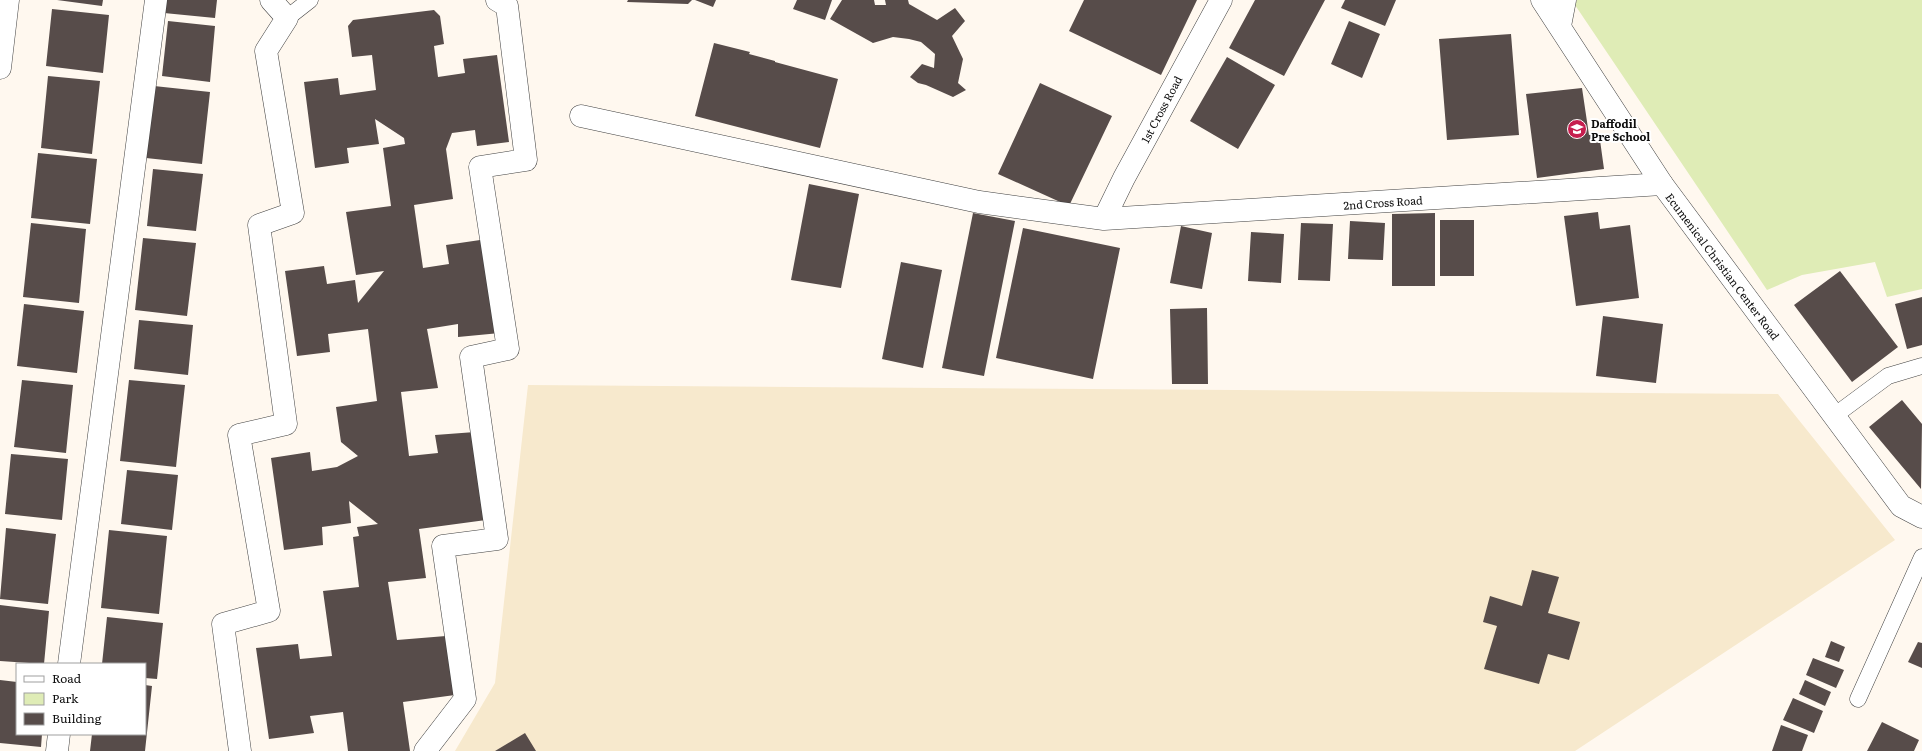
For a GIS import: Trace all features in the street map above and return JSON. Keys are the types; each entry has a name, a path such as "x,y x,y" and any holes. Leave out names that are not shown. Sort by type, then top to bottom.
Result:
{"street":[{"path":"0,68 8,0"},
{"path":"68,663 156,0"},
{"path":"240,751 223,624 269,611 239,435 286,424 259,225 293,214 266,51 287,18 271,0"},
{"path":"425,751 465,699 443,546 497,539 471,357 508,349 480,167 526,160 507,6 497,0"},
{"name":"1st Cross Road","path":"1104,219 1124,178 1220,0"},
{"name":"Ecumenical Christian Center Road","path":"1542,0 1662,184 1901,506 1922,516"},
{"path":"1560,26 1565,0"},
{"name":"2nd Cross Road","path":"581,116 978,202 1104,219 1662,184"},
{"path":"57,751 59,735"}],"lane":[{"path":"287,18 310,0"},
{"path":"1834,416 1888,376 1922,366"},
{"path":"1858,699 1922,557"}],"shaded area":[{"path":"528,385 1778,394 1895,540 1575,751 455,751 495,683"}],"green space":[{"path":"1577,0 1922,0 1922,289 1887,297 1875,262 1802,275 1767,290 1575,5"}],"building":[{"path":"57,0 103,0 102,6"},
{"path":"165,0 217,0 215,18 164,13"},
{"path":"628,0 692,0 688,4 627,2"},
{"path":"695,0 716,0 713,7"},
{"path":"797,0 832,0 825,20 793,9"},
{"path":"842,0 874,0 875,5 886,5 885,0 908,0 909,4 937,20 955,8 965,21 952,36 963,59 958,83 966,90 953,97 918,83 910,77 922,64 934,68 935,54 921,42 909,39 893,37 873,43 830,19"},
{"path":"1084,0 1197,0 1161,75 1069,31"},
{"path":"1255,0 1325,0 1284,76 1229,48"},
{"path":"1345,0 1396,0 1385,26 1341,8"},
{"path":"52,9 109,15 103,73 46,66"},
{"path":"434,10 440,16 444,44 434,46 438,77 465,73 463,59 497,55 509,142 477,146 475,130 452,133 446,149 453,199 414,205 423,268 449,264 446,245 487,239 500,333 458,337 458,324 427,329 438,388 401,392 409,456 438,453 435,435 475,432 486,520 419,529 426,578 388,582 397,640 446,636 455,695 403,702 410,751 348,751 343,712 310,716 314,733 269,739 256,648 298,644 300,659 332,656 323,591 359,587 353,537 359,536 357,527 378,524 349,501 351,523 322,527 323,545 284,550 271,458 310,452 312,471 337,467 358,456 341,442 336,407 377,401 368,329 328,334 330,352 297,356 285,271 324,266 327,284 355,280 358,303 384,271 356,275 346,212 391,206 383,148 405,144 404,138 375,119 379,144 347,148 349,163 315,168 304,82 338,78 340,95 376,90 372,55 352,57 348,26 353,20"},
{"path":"168,21 215,26 210,82 162,76"},
{"path":"1349,21 1380,34 1362,78 1331,64"},
{"path":"1511,34 1519,135 1447,140 1439,39"},
{"path":"714,43 750,52 749,54 838,79 820,148 695,116"},
{"path":"1227,57 1275,85 1238,149 1190,121"},
{"path":"48,76 100,81 92,154 41,148"},
{"path":"1040,83 1112,116 1069,206 998,174"},
{"path":"154,86 210,92 202,164 146,158"},
{"path":"1582,88 1589,135 1599,133 1604,169 1537,178 1526,94"},
{"path":"38,153 97,159 90,224 31,218"},
{"path":"153,169 203,174 196,231 147,226"},
{"path":"809,184 859,194 841,288 791,280"},
{"path":"1598,212 1600,229 1630,225 1639,298 1576,306 1564,216"},
{"path":"973,213 1015,221 984,376 942,368"},
{"path":"1435,213 1435,286 1392,286 1392,214"},
{"path":"1440,220 1474,220 1474,276 1440,276"},
{"path":"1350,221 1385,223 1383,260 1348,259"},
{"path":"31,223 86,229 79,303 23,297"},
{"path":"1301,223 1333,224 1330,281 1298,280"},
{"path":"1181,226 1212,233 1202,289 1170,283"},
{"path":"1023,228 1120,248 1093,379 996,358"},
{"path":"1251,232 1284,234 1281,283 1248,281"},
{"path":"143,238 196,243 187,316 135,310"},
{"path":"901,262 942,270 923,368 882,359"},
{"path":"1840,271 1898,347 1852,382 1794,305"},
{"path":"1922,297 1922,345 1907,349 1895,304"},
{"path":"24,304 84,311 77,373 17,366"},
{"path":"1207,308 1208,384 1172,384 1170,309"},
{"path":"1603,316 1663,324 1656,383 1596,376"},
{"path":"139,320 193,325 188,375 134,369"},
{"path":"22,380 73,385 66,453 14,447"},
{"path":"129,380 185,385 176,467 120,461"},
{"path":"1902,400 1922,424 1921,489 1869,427"},
{"path":"11,454 68,459 62,520 5,514"},
{"path":"127,470 178,475 172,530 121,524"},
{"path":"6,528 56,534 48,604 0,599"},
{"path":"109,530 167,536 159,614 101,608"},
{"path":"1532,570 1559,577 1548,613 1580,622 1569,660 1548,654 1539,684 1484,669 1497,626 1483,622 1490,596 1522,606"},
{"path":"0,605 49,611 44,663 0,661"},
{"path":"107,617 163,623 157,679 146,678 146,663 102,663"},
{"path":"1831,641 1845,647 1839,662 1825,657"},
{"path":"1918,642 1922,643 1922,668 1908,662"},
{"path":"1813,658 1844,670 1836,688 1806,675"},
{"path":"0,680 16,682 16,735 42,735 41,747 0,743"},
{"path":"1805,680 1831,692 1825,706 1799,694"},
{"path":"146,685 152,686 145,751 90,751 92,735 146,735"},
{"path":"1793,698 1823,711 1814,733 1783,720"},
{"path":"1882,722 1919,740 1914,751 1867,751"},
{"path":"1781,725 1808,735 1802,751 1772,751"},
{"path":"525,733 536,751 495,751"}],"place":[{"name":"Daffodil Pre School","path":"1577,129"}]}
